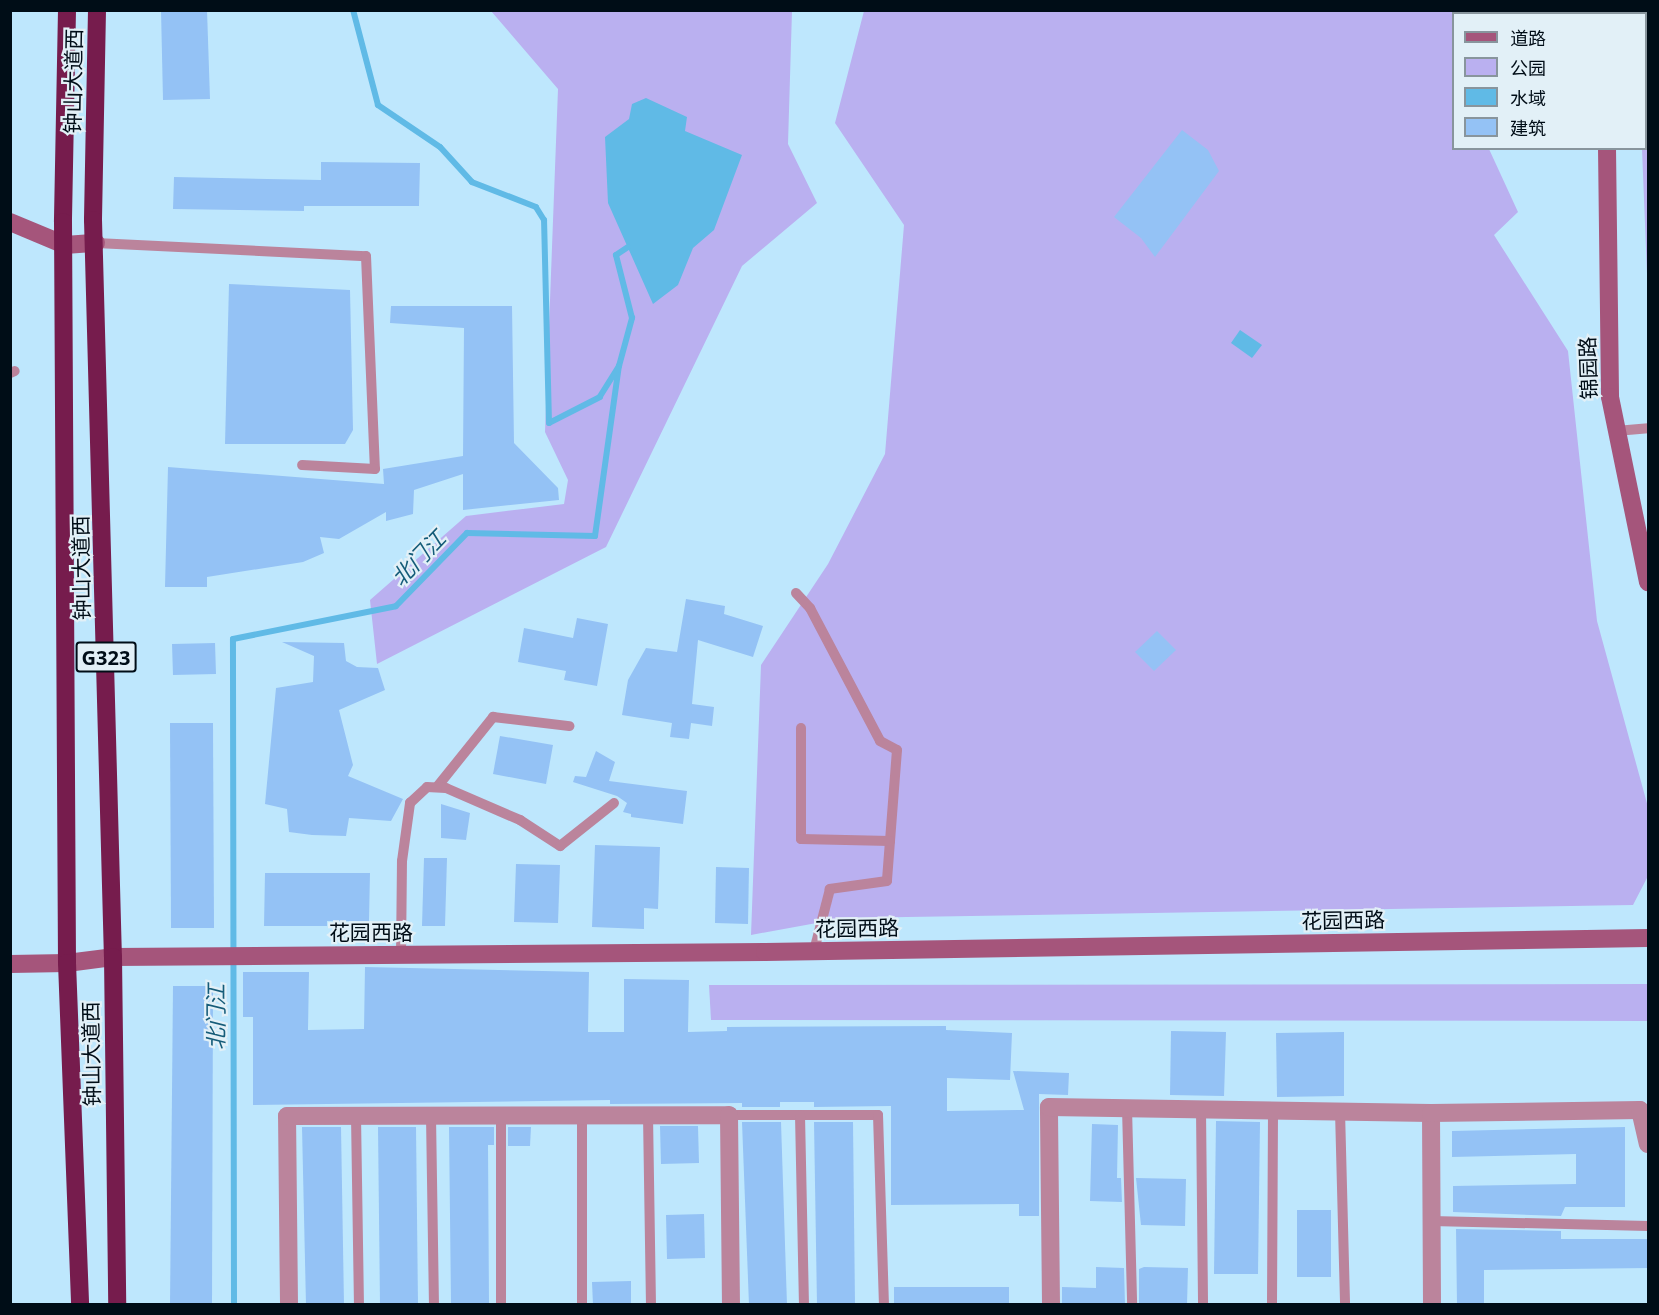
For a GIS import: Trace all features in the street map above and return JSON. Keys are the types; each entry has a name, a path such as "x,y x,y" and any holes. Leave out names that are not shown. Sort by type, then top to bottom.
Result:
{"highway":[{"name":"钟山大道西","path":"67,10 65,245 67,963 80,1305"},
{"name":"钟山大道西","path":"97,10 96,243 113,957 117,1305"}],"street":[{"name":"锦园路","path":"1607,150 1610,397 1648,582"},
{"path":"10,222 65,245 96,243"},
{"name":"花园西路","path":"10,964 67,963 113,957 814,951 1648,938"},
{"path":"1051,1305 1049,1107 1431,1113 1640,1110 1648,1144"},
{"path":"1431,1113 1432,1305"},
{"path":"289,1305 287,1116 729,1115 731,1305"}],"lane":[{"path":"96,243 366,256 375,469 302,465"},
{"path":"1617,430 1648,428"},
{"path":"796,593 810,608 880,741 897,750 887,881 830,889 814,951"},
{"path":"437,787 493,717 568,726"},
{"path":"801,728 801,839 890,841"},
{"path":"401,955 402,861 410,803 427,786 437,787 520,820 560,846 614,803"},
{"path":"1127,1108 1132,1305"},
{"path":"1201,1110 1203,1305"},
{"path":"1272,1305 1273,1110"},
{"path":"1340,1111 1345,1305"},
{"path":"582,1115 582,1305"},
{"path":"648,1115 651,1305"},
{"path":"729,1115 878,1115 884,1305"},
{"path":"800,1115 804,1305"},
{"path":"356,1116 359,1305"},
{"path":"431,1116 434,1305"},
{"path":"501,1116 501,1305"},
{"path":"1431,1221 1648,1226"}],"green space":[{"path":"491,11 792,11 788,144 817,203 742,266 606,547 377,664 370,600 466,516 564,504 568,480 545,432 558,89"},
{"path":"864,11 1483,11 1452,12 1452,150 1489,150 1518,212 1494,235 1568,351 1597,621 1648,807 1648,876 1633,905 844,918 751,935 761,665 828,564 885,454 904,225 835,123"},
{"path":"1637,11 1648,11 1648,299 1642,150 1647,150 1647,12"},
{"path":"1648,984 1648,1021 711,1020 709,985"}],"water":[{"path":"646,98 687,117 685,131 742,155 714,230 693,248 678,285 653,304 608,203 605,137 629,119 632,104"},
{"path":"1240,330 1262,345 1252,358 1231,343"}],"building":[{"path":"161,10 207,10 210,99 163,100"},
{"path":"1182,130 1208,150 1219,171 1155,257 1141,238 1114,217"},
{"path":"321,162 420,163 419,206 304,206 304,211 173,209 174,177 321,180"},
{"path":"229,284 350,290 353,430 345,444 225,444"},
{"path":"391,306 512,306 514,443 558,488 559,500 463,510 463,474 414,490 413,514 386,521 386,512 339,539 320,537 324,553 303,562 207,577 207,587 165,587 168,467 384,484 383,469 463,456 464,328 390,323"},
{"path":"686,599 725,606 724,614 763,626 753,657 698,640 692,704 714,707 712,726 691,723 689,739 670,737 672,723 622,715 628,680 646,648 677,652"},
{"path":"577,618 608,624 597,686 564,680 566,671 518,662 524,628 573,638"},
{"path":"1157,631 1176,650 1154,671 1135,652"},
{"path":"282,642 344,643 346,661 357,667 378,668 385,690 339,710 353,765 348,776 403,799 391,821 349,818 346,836 289,832 287,809 265,804 276,688 313,682 314,656"},
{"path":"215,643 216,674 173,675 172,644"},
{"path":"170,723 213,723 214,928 171,928"},
{"path":"500,736 553,745 546,784 493,774"},
{"path":"596,751 615,762 609,781 687,791 683,824 631,817 631,814 623,812 627,803 617,796 573,782 575,776 586,777"},
{"path":"441,804 470,813 466,840 441,838"},
{"path":"595,845 660,847 658,909 644,908 644,929 592,927"},
{"path":"424,858 447,858 445,926 422,926"},
{"path":"516,864 560,865 558,923 514,922"},
{"path":"716,867 749,868 748,924 715,923"},
{"path":"265,873 370,873 369,921 327,921 327,926 264,926"},
{"path":"365,967 589,972 588,1032 624,1032 624,979 689,980 688,1032 727,1031 727,1027 946,1026 946,1030 1012,1033 1010,1080 947,1078 947,1111 1024,1110 1013,1071 1069,1073 1068,1095 1039,1094 1039,1216 1019,1216 1019,1204 891,1205 891,1106 814,1107 814,1102 780,1102 780,1107 742,1107 742,1103 610,1104 610,1100 253,1105 253,1017 243,1017 243,972 309,972 308,1030 364,1029"},
{"path":"173,986 213,986 212,1305 170,1305"},
{"path":"1171,1031 1226,1032 1224,1096 1170,1095"},
{"path":"1344,1032 1344,1096 1277,1097 1276,1033"},
{"path":"1216,1121 1260,1122 1258,1274 1214,1274"},
{"path":"742,1122 781,1122 787,1305 749,1305"},
{"path":"814,1122 853,1122 855,1305 817,1305"},
{"path":"1092,1124 1118,1125 1117,1178 1121,1178 1122,1202 1090,1201"},
{"path":"660,1126 698,1126 699,1163 661,1164"},
{"path":"302,1127 341,1127 344,1305 306,1305"},
{"path":"378,1127 416,1127 418,1305 380,1305"},
{"path":"449,1127 494,1127 494,1145 488,1145 489,1305 451,1305"},
{"path":"508,1127 531,1127 530,1146 508,1146"},
{"path":"1625,1127 1625,1207 1565,1207 1561,1216 1453,1212 1453,1186 1576,1184 1576,1154 1452,1157 1452,1131"},
{"path":"1136,1178 1186,1179 1185,1226 1141,1225"},
{"path":"1297,1210 1331,1210 1331,1277 1297,1277"},
{"path":"704,1214 705,1258 667,1259 666,1215"},
{"path":"1456,1229 1561,1231 1561,1239 1648,1239 1648,1268 1484,1270 1484,1305 1457,1305"},
{"path":"1096,1267 1124,1268 1125,1305 1062,1305 1062,1287 1096,1288"},
{"path":"1144,1267 1188,1268 1187,1305 1139,1305 1139,1269"},
{"path":"631,1281 631,1305 593,1305 592,1282"},
{"path":"894,1287 1009,1287 1009,1305 894,1305"}],"waterway":[{"name":"北门江","path":"234,1304 233,639 396,606 467,533 595,536 619,366 600,397 549,423 544,220 536,207 472,182 440,147 378,105 353,10"},
{"path":"619,366 632,318 616,255 628,247"}]}
